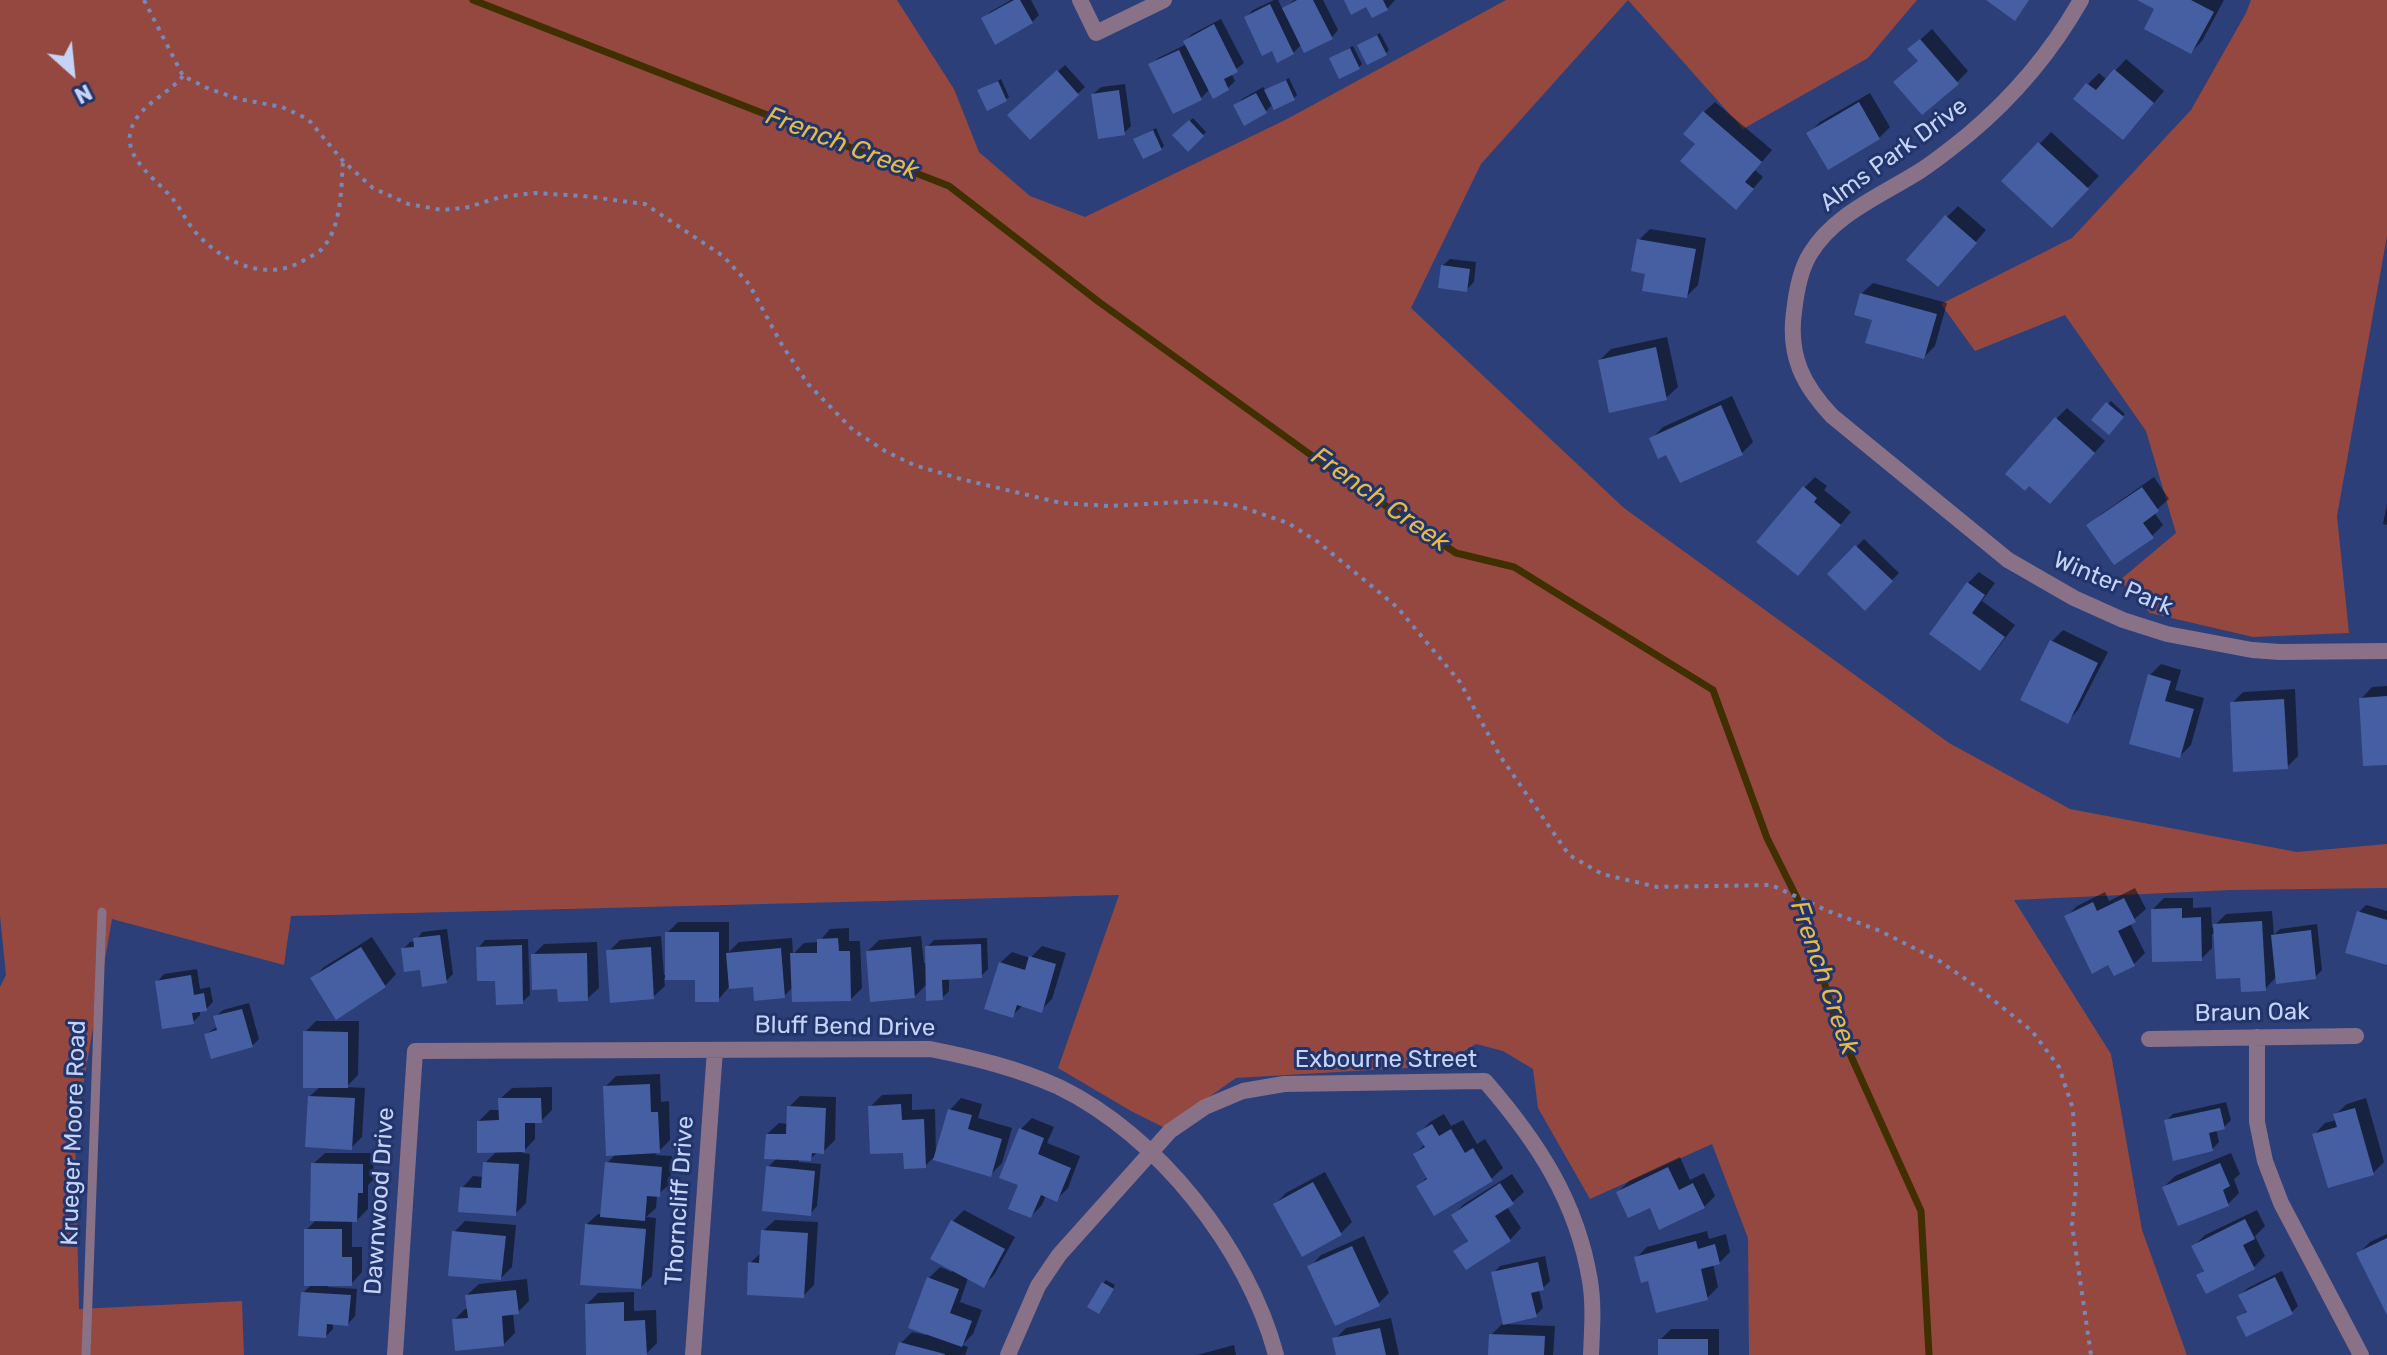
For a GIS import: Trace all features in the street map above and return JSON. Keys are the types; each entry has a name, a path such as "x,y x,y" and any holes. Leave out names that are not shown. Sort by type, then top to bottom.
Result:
{"street":[{"path":"1080,0 1096,33 1164,0"},
{"name":"Alms Park Drive","path":"1792,326 1795,298 1808,256 1823,237 1862,204 1922,170 1969,134 2024,80 2067,25 2081,0"},
{"name":"Winter Park","path":"1792,326 1799,370 1818,401 1832,416 2008,560 2039,579 2123,620 2225,647 2280,652 2387,651"},
{"name":"Braun Oak","path":"2149,1039 2356,1036"},
{"path":"2257,1037 2257,1122 2265,1161 2281,1203 2361,1355"},
{"name":"Bluff Bend Drive","path":"415,1051 930,1049 1023,1072 1061,1088 1096,1109 1150,1153 1182,1185 1215,1225 1240,1266 1276,1355"},
{"name":"Thorncliff Drive","path":"693,1355 715,1050"},
{"name":"Dawnwood Drive","path":"395,1355 415,1051"},
{"name":"Exbourne Street","path":"1150,1153 1170,1131 1205,1107 1263,1086 1485,1081 1515,1115 1559,1182 1572,1215 1583,1247 1590,1283 1591,1355"},
{"path":"1008,1355 1038,1286 1059,1255 1150,1153"}],"lane":[{"name":"Krueger Moore Road","path":"86,1355 102,912"}],"path":[{"path":"144,0 183,76 239,99 282,107 308,119 343,161 373,188 408,204 442,210 465,208 501,197 534,193 645,204 723,256 749,284 782,345 808,384 853,430 914,465 1061,503 1108,506 1202,501 1239,506 1288,523 1318,542 1397,607 1460,682 1500,756 1569,855 1602,874 1657,887 1771,885 1880,931 1938,960 1977,987 2032,1031 2059,1067 2073,1109 2076,1187 2072,1225 2091,1355"},
{"path":"183,76 141,112 130,135 131,148 152,179 171,196 196,233 239,263 259,270 277,271 297,265 321,250 339,209 343,161"}],"shaded area":[{"path":"0,0 897,0 954,89 979,152 1030,196 1085,217 1287,119 1506,0 1628,0 1481,164 1411,308 1624,508 1949,743 2070,809 2297,852 2387,844 2387,888 2231,890 2014,900 2111,1054 2142,1230 2187,1355 1749,1355 1748,1238 1712,1144 1590,1199 1538,1108 1533,1069 1503,1051 1476,1044 1439,1066 1236,1078 1165,1128 1058,1068 1119,895 291,916 284,965 112,919 75,1132 79,1309 242,1301 244,1355 0,1355 0,987 6,975 0,916"},
{"path":"1628,0 1917,0 1868,58 1743,129"},
{"path":"2251,0 2387,0 2387,236 2337,516 2349,633 2253,637 2150,613 2120,580 2176,533 2146,431 2065,315 1975,351 1941,304 2072,238 2191,110"}],"building":[{"path":"1014,0 1020,0 1033,23 995,45 981,18"},
{"path":"1297,0 1313,0 1333,39 1304,53 1282,8"},
{"path":"1344,0 1383,0 1388,10 1372,18 1366,7 1351,15"},
{"path":"1986,0 2029,0 2015,21"},
{"path":"2137,0 2191,0 2214,12 2191,54 2144,29 2154,9"},
{"path":"1270,4 1294,54 1277,63 1272,51 1262,56 1244,17"},
{"path":"1214,24 1238,72 1224,79 1229,90 1213,99 1183,41"},
{"path":"1377,35 1387,55 1367,65 1357,45"},
{"path":"1920,39 1959,84 1922,115 1893,82 1918,61 1907,49"},
{"path":"1350,48 1360,69 1339,79 1329,58"},
{"path":"1179,50 1202,100 1173,114 1148,64"},
{"path":"2114,69 2154,103 2123,140 2073,99 2086,83 2096,90"},
{"path":"1057,70 1079,95 1030,140 1007,115"},
{"path":"1286,80 1295,100 1274,110 1264,90"},
{"path":"998,81 1007,101 987,111 977,90"},
{"path":"1119,90 1125,135 1098,139 1091,94"},
{"path":"1256,93 1267,113 1244,126 1233,105"},
{"path":"1859,102 1880,139 1828,170 1806,133"},
{"path":"1703,111 1762,162 1745,182 1754,189 1736,210 1680,161 1695,144 1683,134"},
{"path":"1189,120 1204,136 1188,152 1172,135"},
{"path":"1153,130 1162,150 1143,159 1133,139"},
{"path":"2038,142 2089,189 2052,228 2001,181"},
{"path":"1945,215 1977,243 1938,287 1906,260"},
{"path":"1637,239 1696,249 1687,298 1642,291 1645,274 1631,271"},
{"path":"1441,265 1470,269 1467,292 1438,288"},
{"path":"1860,293 1937,314 1924,359 1865,343 1872,320 1854,315"},
{"path":"1656,347 1667,400 1609,413 1598,360"},
{"path":"2106,402 2124,417 2109,435 2091,420"},
{"path":"1721,405 1743,455 1680,483 1666,455 1658,459 1649,438"},
{"path":"2055,417 2095,453 2050,504 2029,486 2025,491 2005,474"},
{"path":"1803,486 1817,498 1814,502 1841,525 1798,576 1756,542"},
{"path":"2142,487 2159,511 2143,523 2154,538 2114,565 2086,525"},
{"path":"1855,545 1893,581 1865,611 1827,574"},
{"path":"1967,582 1985,595 1972,613 2005,637 1980,671 1929,634"},
{"path":"2050,640 2098,663 2068,724 2020,700"},
{"path":"2148,674 2171,681 2165,701 2194,709 2180,758 2129,744"},
{"path":"2387,696 2387,765 2363,766 2359,698"},
{"path":"2284,699 2288,769 2233,772 2230,702"},
{"path":"2124,898 2136,922 2118,931 2135,966 2114,976 2108,965 2092,974 2064,916 2093,902 2097,911"},
{"path":"2182,908 2182,918 2201,917 2202,961 2152,962 2151,909"},
{"path":"2357,911 2387,920 2387,965 2345,953"},
{"path":"2262,921 2266,991 2241,992 2240,978 2216,979 2213,924"},
{"path":"2311,930 2316,979 2276,984 2271,935"},
{"path":"665,932 719,932 719,1002 695,1002 695,980 665,980"},
{"path":"440,935 447,983 422,987 420,970 404,972 401,948 414,947 413,938"},
{"path":"838,938 839,951 850,951 851,1001 792,1002 790,953 817,953 817,939"},
{"path":"981,944 982,978 942,980 943,1000 926,1001 925,946"},
{"path":"522,945 523,1004 496,1005 495,981 477,981 476,947"},
{"path":"361,947 386,987 336,1020 310,978"},
{"path":"651,947 654,999 610,1003 606,950"},
{"path":"911,947 915,998 870,1002 866,951"},
{"path":"781,948 785,998 754,1001 753,987 729,989 726,953"},
{"path":"587,953 588,1001 558,1002 557,989 532,990 531,954"},
{"path":"1029,956 1056,964 1042,1013 1017,1005 1013,1018 984,1009 999,962 1025,970"},
{"path":"191,975 194,995 204,993 207,1011 192,1013 194,1024 162,1029 155,981"},
{"path":"242,1009 253,1047 211,1059 204,1034 217,1030 213,1016"},
{"path":"303,1031 348,1032 348,1088 303,1088"},
{"path":"650,1084 651,1112 658,1112 660,1153 606,1156 603,1086"},
{"path":"308,1096 355,1098 352,1150 305,1147"},
{"path":"498,1098 541,1098 542,1123 525,1123 525,1152 477,1153 477,1121 499,1120"},
{"path":"901,1104 902,1120 924,1119 926,1168 904,1169 903,1153 870,1154 868,1106"},
{"path":"787,1106 826,1108 824,1154 812,1153 811,1161 764,1159 766,1134 786,1134"},
{"path":"2220,1108 2225,1129 2209,1133 2213,1151 2173,1161 2164,1120"},
{"path":"2355,1108 2374,1175 2328,1188 2312,1134 2337,1127 2333,1114"},
{"path":"948,1109 972,1115 968,1129 1002,1139 991,1177 933,1160"},
{"path":"1432,1124 1439,1136 1451,1129 1465,1153 1473,1148 1493,1181 1434,1216 1416,1186 1427,1179 1413,1154 1425,1147 1416,1133"},
{"path":"1019,1128 1044,1138 1038,1154 1071,1168 1057,1202 1041,1195 1031,1218 1008,1209 1018,1185 999,1178"},
{"path":"483,1162 519,1164 516,1216 458,1212 460,1187 481,1188"},
{"path":"605,1162 662,1167 660,1197 647,1196 645,1221 600,1217"},
{"path":"311,1163 363,1164 363,1193 358,1193 357,1222 310,1221"},
{"path":"2220,1163 2230,1186 2223,1190 2229,1206 2178,1226 2162,1187"},
{"path":"766,1166 815,1171 811,1216 762,1211"},
{"path":"1668,1167 1679,1190 1693,1183 1705,1208 1659,1230 1650,1208 1628,1218 1616,1192"},
{"path":"1313,1182 1342,1235 1302,1257 1273,1204"},
{"path":"1500,1183 1514,1204 1495,1216 1511,1241 1466,1270 1453,1251 1468,1241 1451,1215"},
{"path":"2245,1219 2255,1239 2243,1245 2255,1269 2206,1294 2196,1275 2204,1271 2191,1246"},
{"path":"951,1220 1005,1249 984,1288 930,1259"},
{"path":"585,1224 646,1229 641,1289 580,1285"},
{"path":"304,1229 342,1229 342,1257 352,1257 352,1286 304,1286"},
{"path":"761,1230 808,1233 804,1298 747,1295 748,1262 759,1263"},
{"path":"452,1231 506,1236 501,1280 448,1276"},
{"path":"2387,1238 2387,1315 2356,1253"},
{"path":"1696,1241 1698,1249 1715,1244 1720,1264 1701,1269 1708,1300 1656,1313 1648,1281 1641,1283 1634,1257"},
{"path":"1352,1246 1380,1306 1335,1326 1307,1266"},
{"path":"1538,1262 1544,1290 1531,1293 1537,1317 1503,1325 1491,1272"},
{"path":"927,1277 959,1289 950,1313 972,1321 962,1347 908,1328"},
{"path":"2275,1277 2293,1314 2246,1337 2236,1317 2247,1312 2238,1295"},
{"path":"1102,1282 1114,1289 1099,1314 1087,1307"},
{"path":"516,1290 519,1314 502,1316 504,1346 455,1351 452,1319 468,1318 465,1295"},
{"path":"301,1292 351,1295 348,1326 327,1324 326,1338 298,1336"},
{"path":"624,1302 624,1321 645,1320 647,1355 586,1355 585,1304"},
{"path":"1380,1328 1386,1355 1336,1355 1332,1338"},
{"path":"1489,1334 1545,1336 1544,1355 1488,1355"},
{"path":"1658,1339 1708,1339 1708,1355 1658,1355"},
{"path":"899,1342 945,1354 945,1355 895,1355"}],"waterway":[{"name":"French Creek","path":"473,0 949,186 1099,302 1322,463 1456,553 1514,567 1713,690 1767,838 1804,912 1836,1023 1921,1211 1929,1355"}]}
